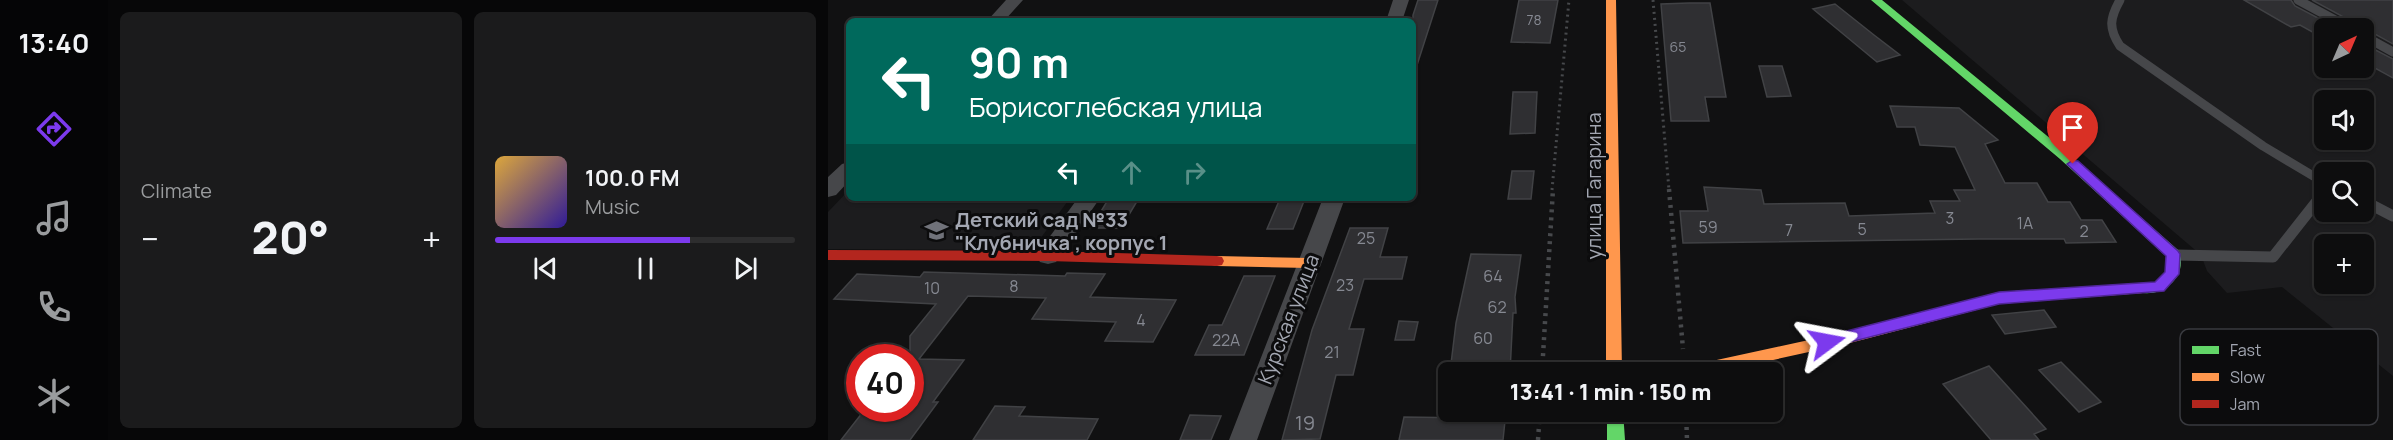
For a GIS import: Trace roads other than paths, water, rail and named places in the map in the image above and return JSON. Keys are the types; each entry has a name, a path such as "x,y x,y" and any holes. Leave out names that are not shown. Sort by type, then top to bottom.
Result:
{"street":[{"path":"998,18 1015,0"},
{"path":"1395,18 1401,0"},
{"name":"улица Гагарина","path":"1611,0 1614,362"},
{"path":"1709,362 1850,337 1999,298 2158,287 2172,274 2173,254 2073,164 1876,0"},
{"path":"828,190 846,172"},
{"path":"1048,256 1087,201"},
{"name":"Курская улица","path":"1243,440 1333,201"},
{"path":"828,255 1048,256 1310,263"},
{"path":"1615,422 1616,440"}],"lane":[{"path":"2120,0 2110,18 2110,32 2120,46 2263,146 2314,176"},
{"path":"2298,0 2331,18"},
{"path":"2374,42 2393,52"},
{"path":"2173,254 2273,257 2314,205"},
{"path":"2374,206 2393,216"}],"place":[{"name":"Детский сад №33 \"Клубничка\", корпус 1","path":"937,230"}]}
